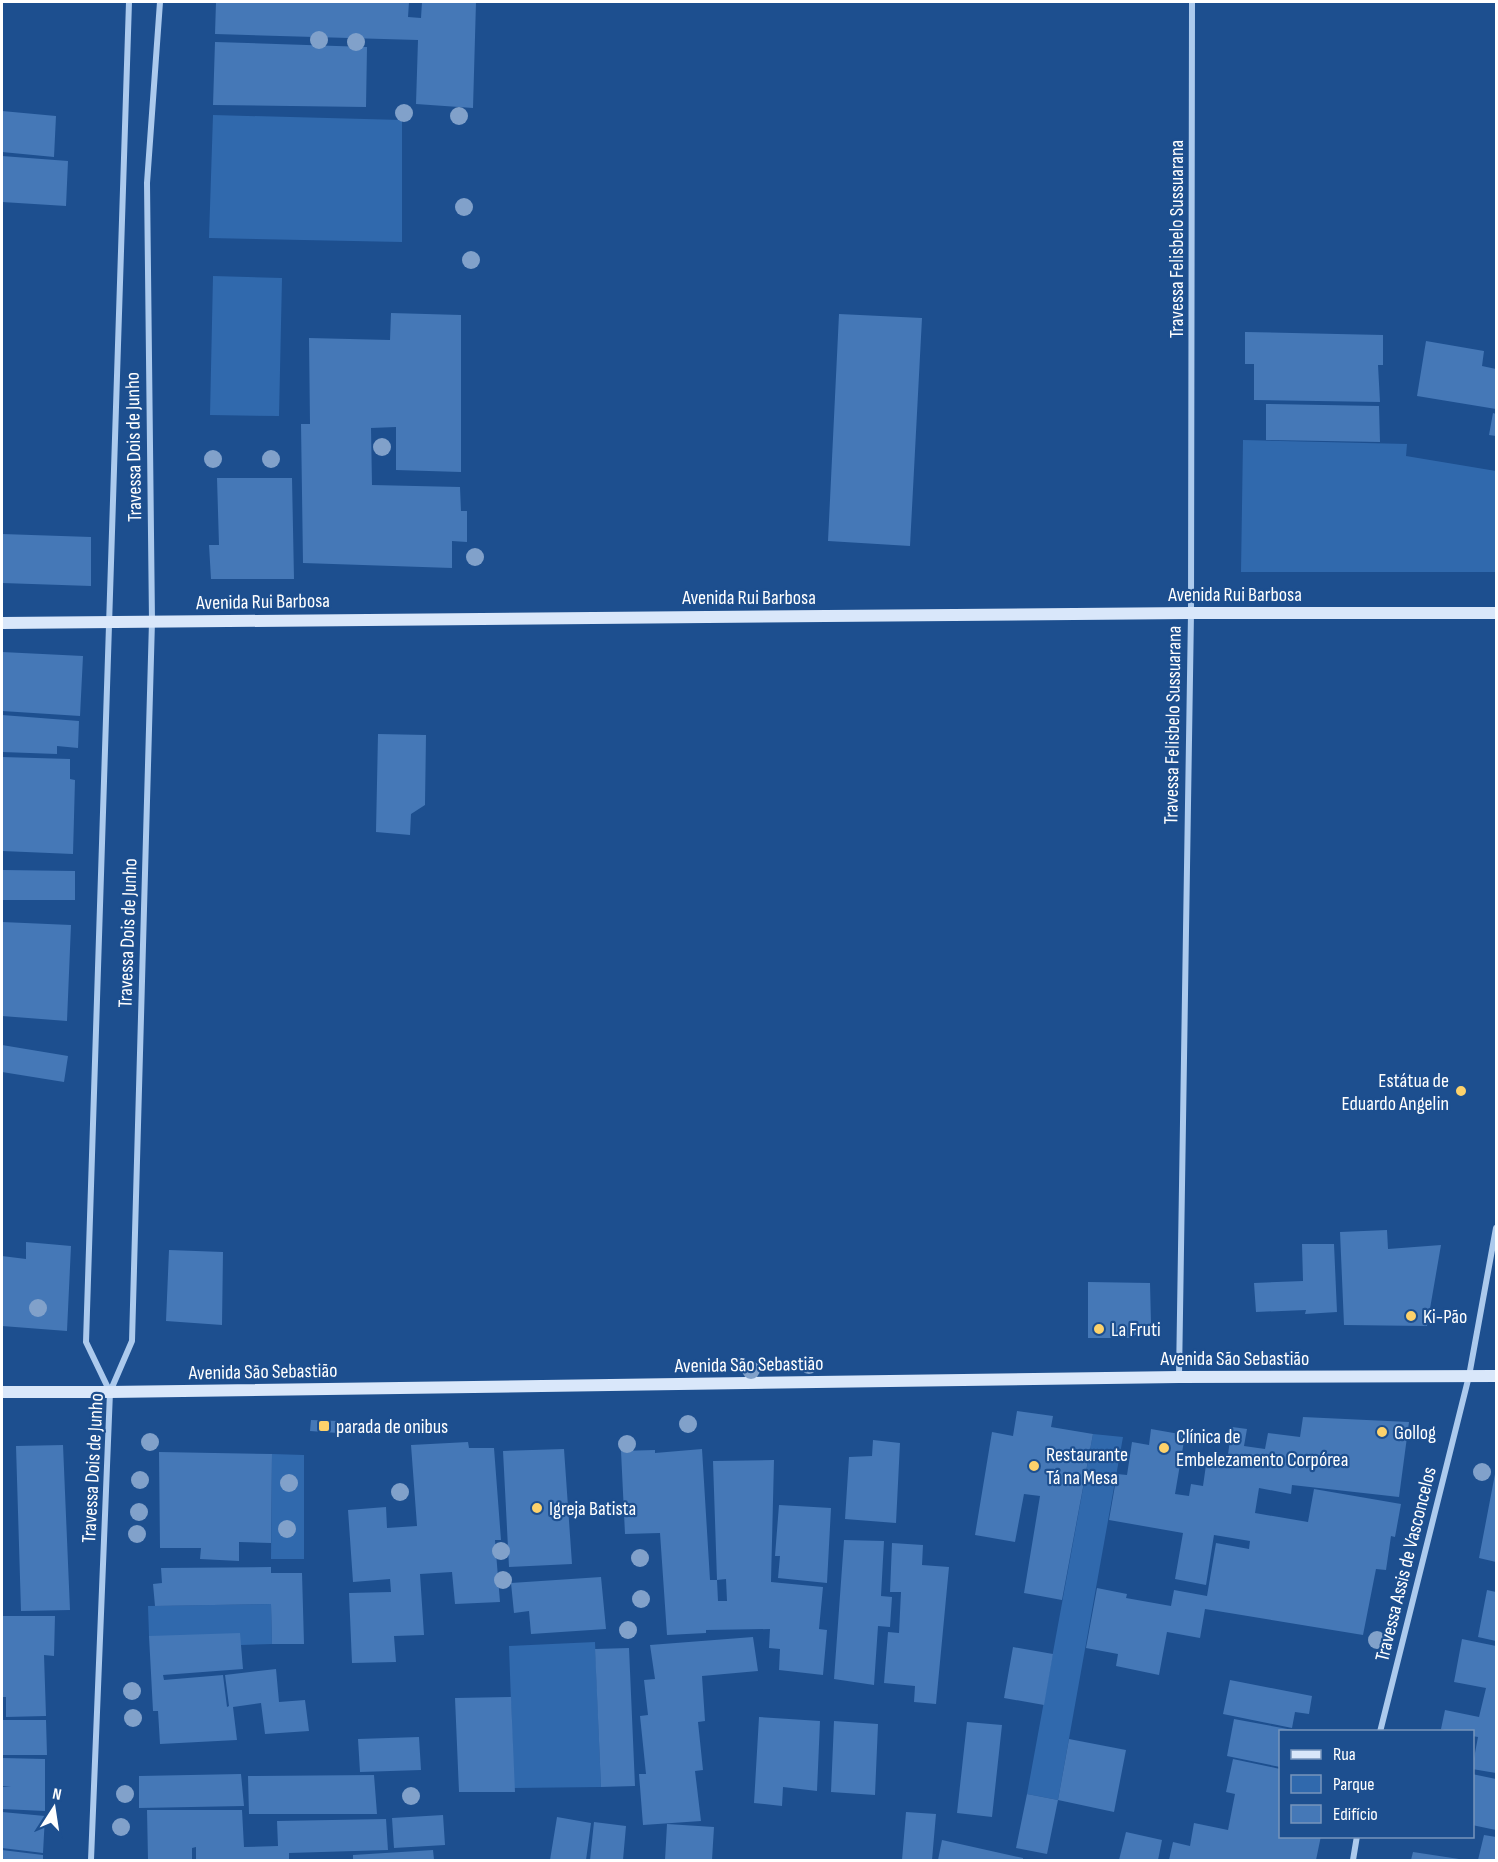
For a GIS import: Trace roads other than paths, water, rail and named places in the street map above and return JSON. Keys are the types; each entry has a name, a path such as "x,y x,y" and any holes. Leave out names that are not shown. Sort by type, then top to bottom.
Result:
{"main road":[{"name":"Avenida Rui Barbosa","path":"2,623 1191,613 1497,613"},
{"name":"Avenida São Sebastião","path":"2,1392 1179,1377 1497,1376"}],"street":[{"path":"110,1392 86,1342 129,2"},
{"name":"Travessa Dois de Junho","path":"91,1860 110,1392 132,1341 152,621 147,183 159,2"},
{"name":"Travessa Felisbelo Sussuarana","path":"1179,1377 1191,613 1192,2"},
{"name":"Travessa Assis de Vasconcelos","path":"1380,1730 1469,1376 1497,1228"},
{"path":"1353,1860 1357,1838"}],"place":[{"name":"Estátua de Eduardo Angelin","path":"1461,1091"},
{"name":"Ki-Pão","path":"1411,1316"},
{"name":"La Fruti","path":"1099,1329"},
{"name":"parada de onibus","path":"324,1426"},
{"name":"Gollog","path":"1382,1432"},
{"name":"Clínica de Embelezamento Corpórea","path":"1164,1448"},
{"name":"Restaurante Tá na Mesa","path":"1034,1466"},
{"name":"Igreja Batista","path":"537,1508"}]}
